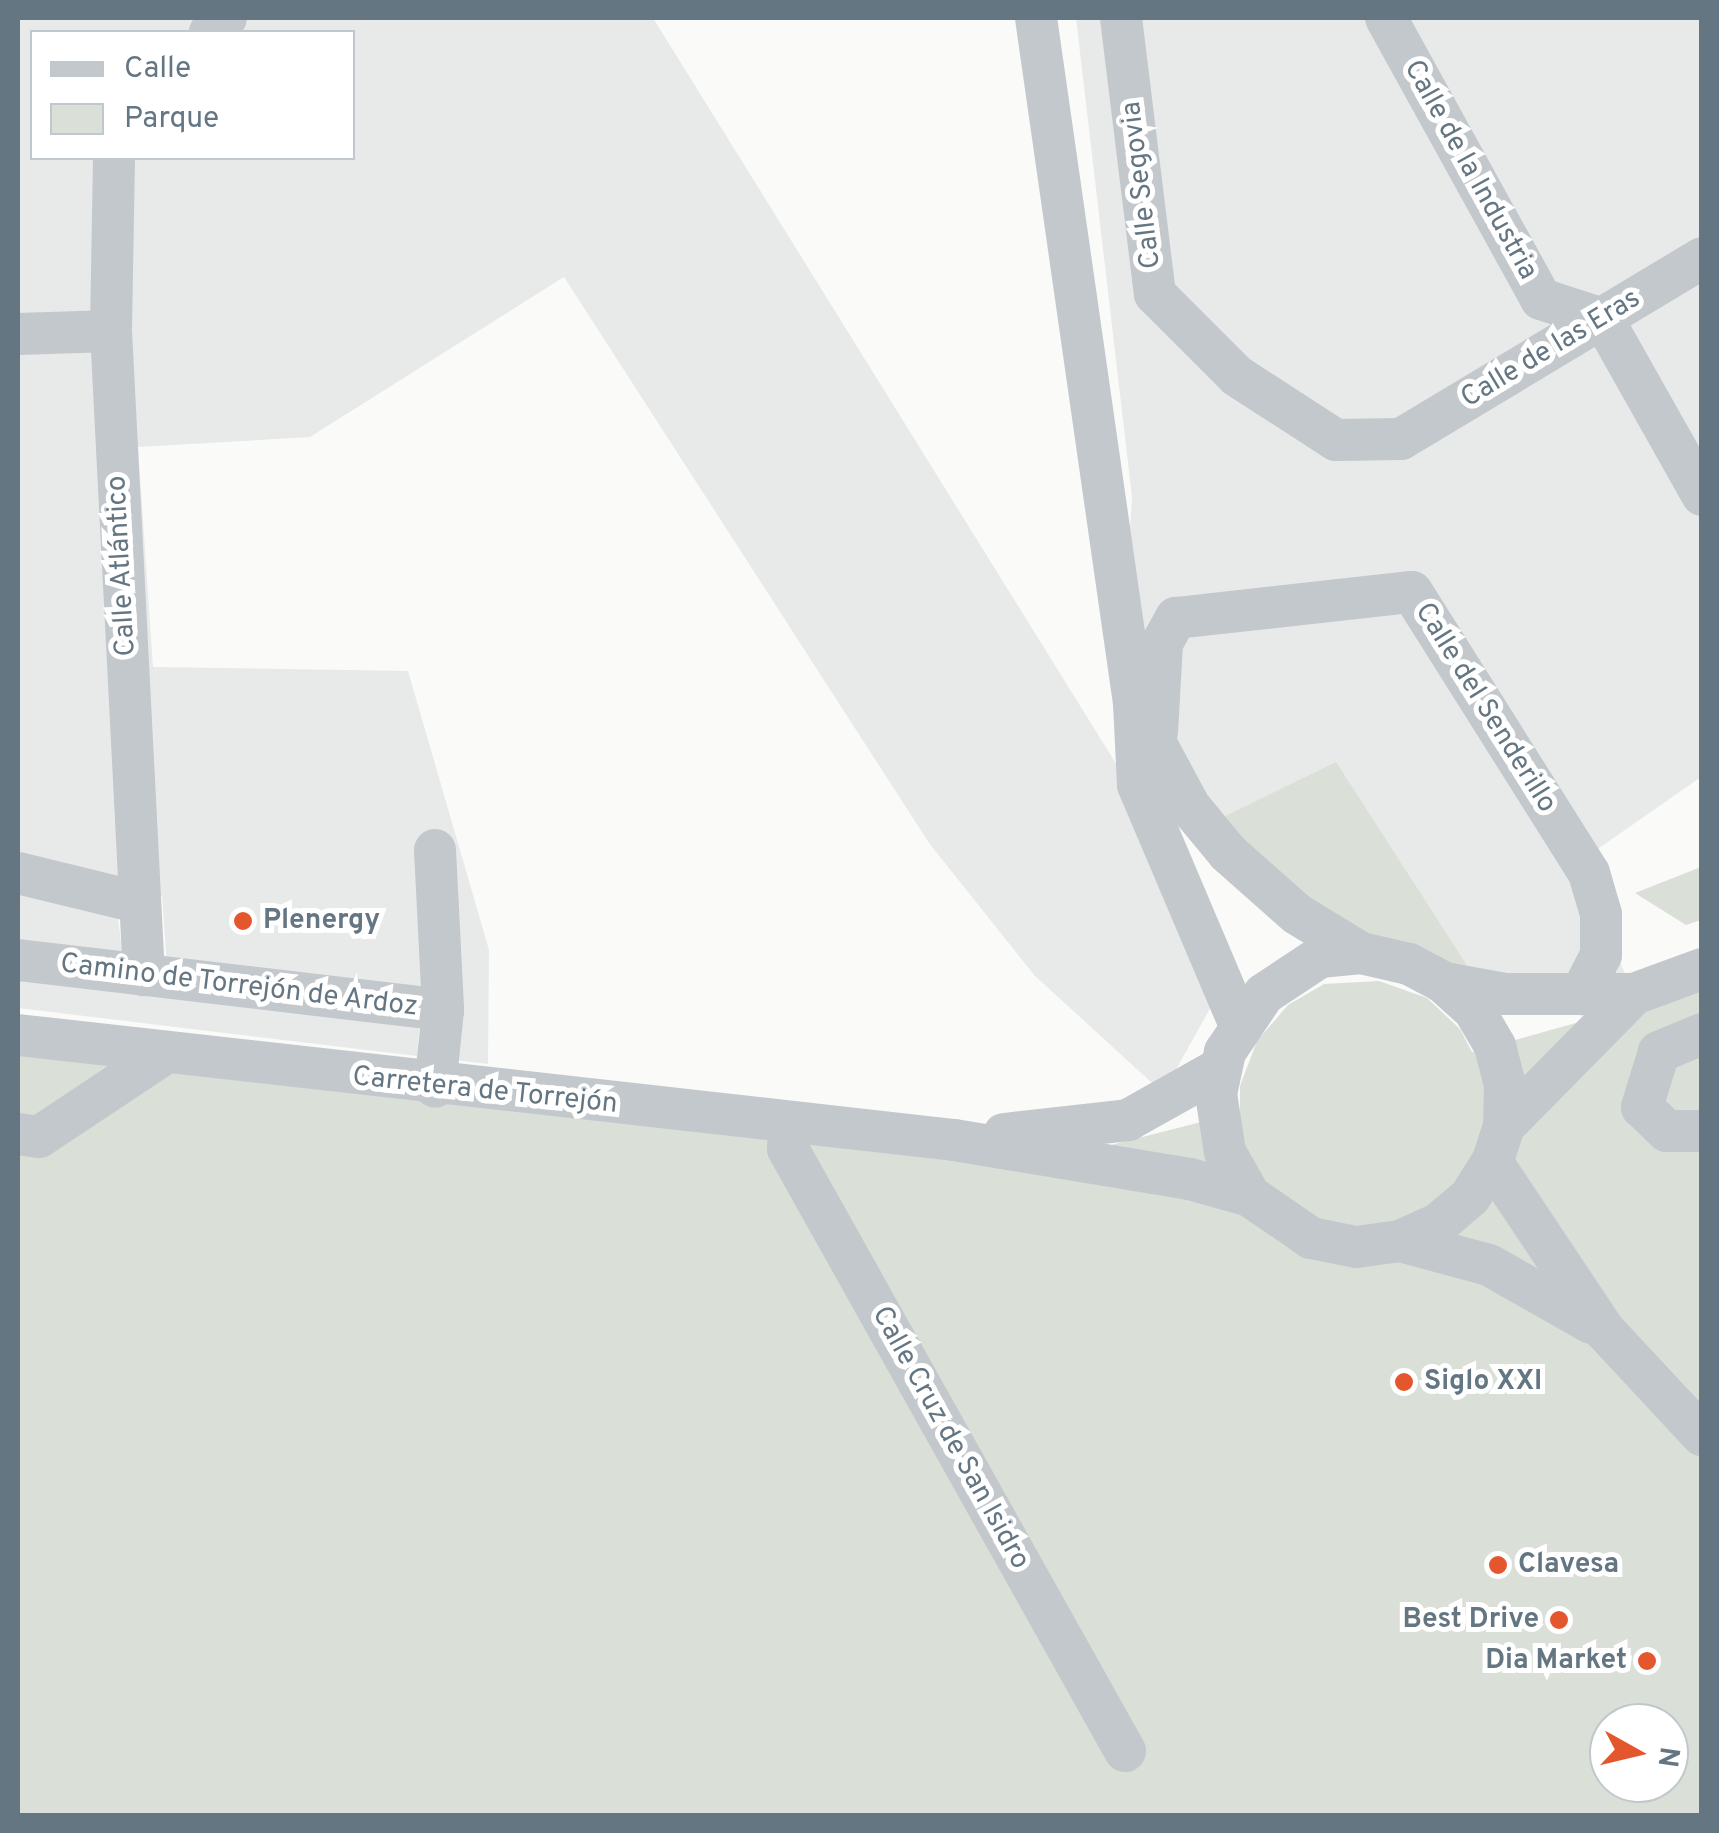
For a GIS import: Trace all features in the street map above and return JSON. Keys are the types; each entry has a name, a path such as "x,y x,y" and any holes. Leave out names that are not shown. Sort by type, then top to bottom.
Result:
{"street":[{"path":"1036,18 1134,703 1138,785 1239,1024"},
{"name":"Calle Segovia","path":"1121,18 1155,294 1237,376 1336,440 1401,440"},
{"name":"Calle de la Industria","path":"1386,18 1541,299 1602,319"},
{"name":"Calle Atlántico","path":"114,160 111,331 137,902 144,975"},
{"name":"Calle de las Eras","path":"1401,440 1702,258"},
{"path":"1602,319 1702,495"},
{"path":"18,334 111,331"},
{"name":"Calle del Senderillo","path":"1156,742 1162,643 1176,618 1412,592 1589,873 1602,914 1601,954 1582,994"},
{"path":"1134,703 1190,807 1228,853 1298,914 1361,953"},
{"path":"435,850 443,1010"},
{"path":"18,873 137,902"},
{"path":"1250,1196 1225,1152 1217,1118 1219,1069 1239,1024 1264,994 1320,957 1361,953 1409,964 1444,983 1474,1010 1494,1046 1505,1085 1498,1144 1604,1330 1702,1436"},
{"name":"Camino de Torrejón de Ardoz","path":"18,960 443,1010 435,1087"},
{"path":"1444,983 1505,994 1634,994 1702,969"},
{"path":"954,1140 1190,1179 1250,1196 1311,1238 1356,1246 1400,1241 1449,1216 1498,1144 1634,994"},
{"path":"1702,1034 1659,1052 1642,1107 1667,1132 1702,1131"},
{"name":"Carretera de Torrejón","path":"18,1036 435,1087 954,1140"},
{"path":"18,1134 39,1137 167,1052"},
{"path":"954,1140 1128,1120 1219,1069"},
{"name":"Calle Cruz de San Isidro","path":"788,1122 788,1150 1125,1751"},
{"path":"1400,1241 1489,1265 1604,1330"}],"shaded area":[{"path":"18,18 653,18 1133,791 1213,1003 1163,1093 1035,976 929,843 564,277 310,437 138,447 153,667 408,671 489,950 488,1064 447,1059 452,999 167,966 162,896 18,857"},
{"path":"1076,18 1701,18 1701,777 1592,853 1609,935 1634,995 1476,981 1150,787 1123,638 1132,497"},
{"path":"18,894 118,918 126,983 420,1020 417,1056 18,1008"}],"green space":[{"path":"1336,762 1477,981 1322,919 1203,827"},
{"path":"1701,867 1701,920 1686,925 1635,893"},
{"path":"1379,981 1427,998 1460,1029 1472,1052 1701,988 1701,1815 18,1816 18,1043 1080,1153 1240,1112 1240,1086 1257,1041 1288,1005 1324,984"}],"place":[{"name":"Plenergy","path":"243,921"},
{"name":"Siglo XXI","path":"1404,1382"},
{"name":"Clavesa","path":"1498,1565"},
{"name":"Best Drive","path":"1559,1620"},
{"name":"Dia Market","path":"1647,1661"}]}
